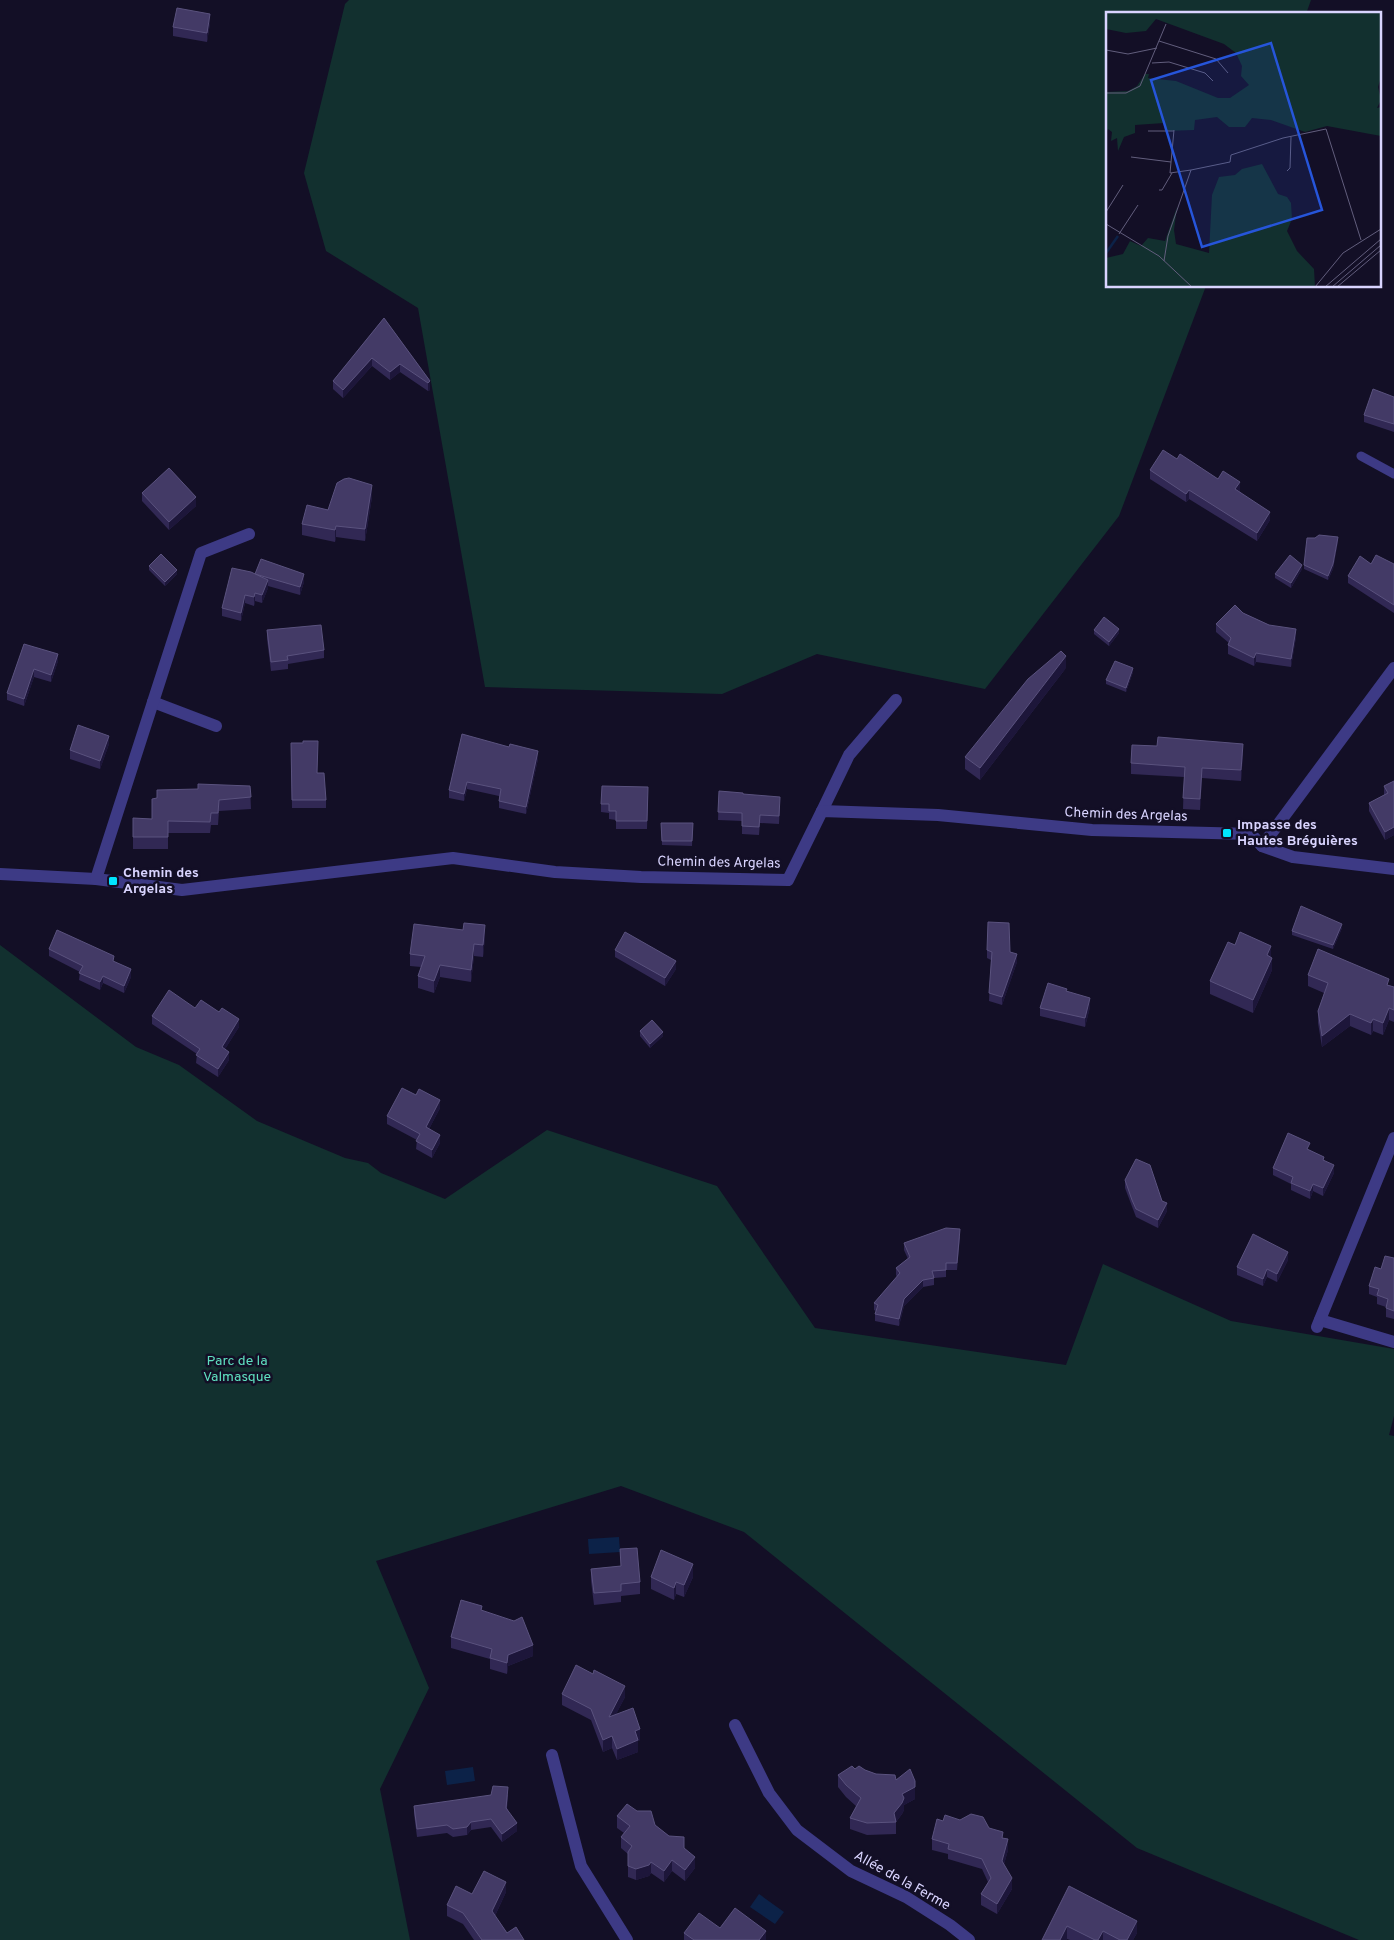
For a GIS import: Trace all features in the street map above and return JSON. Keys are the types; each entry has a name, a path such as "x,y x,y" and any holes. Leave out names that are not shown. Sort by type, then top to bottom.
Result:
{"street":[{"path":"96,879 201,554 249,534"},
{"path":"1394,668 1262,846 1294,857 1394,869"},
{"path":"822,811 849,755 896,700"},
{"path":"153,702 216,726"},
{"name":"Chemin des Argelas","path":"0,874 96,879 182,890 453,858 555,872 641,877 788,880 822,811 938,815 1092,830 1251,834 1262,846"},
{"path":"1394,1138 1318,1323 1394,1342"},
{"name":"Allée de la Ferme","path":"735,1726 769,1793 797,1830 851,1871 906,1897 950,1925 969,1940"},
{"path":"552,1755 581,1866 627,1940"}],"lane":[{"path":"1360,456 1394,474"}],"green space":[{"path":"349,0 1311,0 1307,12 1106,12 1106,288 1205,288 1119,516 985,689 817,654 722,694 485,687 418,308 326,251 304,173 345,4"},
{"name":"Parc de la Valmasque","path":"0,945 136,1047 179,1065 257,1121 345,1158 368,1163 381,1173 445,1199 547,1130 717,1186 815,1328 1066,1365 1103,1264 1231,1321 1394,1349 1394,1416 1389,1435 1394,1436 1394,1940 1359,1940 1137,1848 744,1532 621,1486 376,1561 429,1688 380,1789 410,1940 0,1940"}],"water":[{"path":"619,1537 620,1552 589,1554 588,1539"},
{"path":"473,1767 475,1781 447,1785 445,1771"},
{"path":"759,1894 784,1912 775,1924 750,1907"}],"building":[{"path":"177,8 210,14 207,33 173,27"},
{"path":"384,318 430,381 428,383 400,364 390,372 372,358 343,390 333,381"},
{"path":"1373,389 1394,397 1394,424 1364,415"},
{"path":"1163,450 1177,459 1180,454 1218,479 1223,471 1240,482 1235,489 1270,512 1257,533 1189,490 1186,494 1150,470"},
{"path":"169,468 196,497 169,522 142,493"},
{"path":"349,478 372,485 365,529 336,526 335,530 302,524 307,505 328,510 337,483"},
{"path":"1319,535 1338,537 1333,564 1328,576 1304,565 1307,538 1315,538"},
{"path":"161,554 177,570 165,582 149,566"},
{"path":"1290,555 1302,565 1291,583 1275,574"},
{"path":"1376,555 1394,564 1394,605 1348,576 1360,556 1371,564"},
{"path":"261,559 304,574 300,587 255,574"},
{"path":"232,568 251,572 268,580 262,595 255,593 254,597 245,595 241,613 222,608"},
{"path":"1235,605 1243,613 1269,625 1296,629 1291,659 1256,653 1254,658 1228,645 1231,638 1216,624"},
{"path":"1104,617 1119,629 1109,642 1094,630"},
{"path":"321,625 324,650 287,656 288,660 271,662 267,630"},
{"path":"24,644 58,654 51,675 34,669 24,699 7,693"},
{"path":"1061,651 1066,656 980,768 965,757 1028,679"},
{"path":"1115,661 1133,668 1126,688 1106,680"},
{"path":"78,725 109,736 100,761 70,750"},
{"path":"462,734 509,747 510,744 538,751 526,807 499,801 501,789 467,782 464,794 449,790"},
{"path":"1158,737 1243,744 1241,770 1202,768 1200,799 1183,798 1185,767 1131,763 1132,745 1157,746"},
{"path":"303,741 318,741 317,773 324,773 326,800 292,800 291,743 303,743"},
{"path":"1394,781 1394,827 1385,832 1369,803 1388,793 1384,786"},
{"path":"198,784 250,786 251,797 219,800 218,813 211,813 210,822 168,821 168,837 133,837 133,818 152,819 152,799 157,798 157,790 198,789"},
{"path":"602,786 648,787 647,821 616,821 616,811 609,811 609,804 601,804"},
{"path":"719,791 780,797 779,816 760,815 759,827 742,826 742,813 718,812"},
{"path":"661,823 693,823 692,841 662,841"},
{"path":"1301,906 1342,924 1333,945 1292,931"},
{"path":"988,922 1009,923 1010,952 1017,954 1002,997 989,993 992,952 987,950"},
{"path":"464,923 485,925 483,945 474,944 471,970 440,965 434,981 418,976 425,956 410,954 414,924 463,930"},
{"path":"57,930 114,956 113,961 131,969 124,986 103,976 100,982 79,973 83,966 49,949"},
{"path":"625,932 676,961 665,978 615,950"},
{"path":"1240,932 1271,946 1267,955 1272,958 1253,1000 1210,981 1228,942 1235,945"},
{"path":"1318,949 1389,979 1387,985 1394,987 1394,1010 1389,1008 1383,1023 1373,1019 1371,1023 1350,1014 1322,1036 1318,1011 1328,983 1308,975"},
{"path":"1048,983 1090,998 1085,1018 1040,1008"},
{"path":"169,990 195,1008 201,1000 219,1012 222,1008 239,1019 222,1047 229,1052 218,1069 196,1055 200,1049 152,1016"},
{"path":"652,1020 663,1032 650,1044 640,1031"},
{"path":"402,1088 416,1095 419,1089 440,1100 426,1127 440,1135 432,1150 416,1141 420,1134 387,1116"},
{"path":"1288,1133 1310,1143 1307,1149 1324,1157 1323,1160 1334,1165 1323,1188 1313,1184 1310,1191 1291,1183 1293,1177 1273,1168"},
{"path":"1136,1159 1150,1165 1162,1201 1167,1203 1158,1220 1136,1209 1132,1200 1125,1180"},
{"path":"946,1228 960,1229 957,1263 946,1263 946,1270 932,1271 934,1278 923,1280 904,1299 899,1319 875,1314 878,1305 874,1303 900,1273 896,1268 910,1257 904,1243"},
{"path":"1253,1234 1288,1252 1277,1274 1267,1269 1263,1279 1237,1267"},
{"path":"1385,1256 1394,1258 1394,1311 1386,1308 1388,1299 1377,1295 1379,1289 1369,1286 1375,1267 1381,1269"},
{"path":"637,1548 640,1582 621,1584 621,1591 594,1593 591,1569 621,1566 620,1549"},
{"path":"661,1550 693,1564 684,1585 676,1582 674,1588 651,1577"},
{"path":"461,1600 482,1606 481,1610 514,1621 522,1617 533,1645 508,1655 507,1663 490,1658 492,1649 451,1637"},
{"path":"576,1665 593,1674 594,1670 625,1686 609,1717 633,1708 640,1729 635,1731 638,1740 617,1749 612,1736 603,1740 591,1709 562,1694"},
{"path":"852,1766 855,1769 859,1766 876,1774 895,1775 896,1780 910,1769 915,1781 915,1787 902,1794 904,1798 902,1803 894,1813 896,1822 867,1823 850,1818 861,1798 838,1775"},
{"path":"493,1786 508,1787 506,1808 517,1823 502,1834 491,1819 471,1822 467,1827 453,1829 447,1825 417,1829 414,1806 491,1795"},
{"path":"627,1804 637,1811 651,1811 655,1825 669,1836 684,1837 684,1848 695,1857 685,1870 672,1860 664,1871 651,1862 649,1865 636,1869 628,1866 628,1852 632,1846 621,1837 630,1826 617,1816"},
{"path":"971,1814 983,1817 989,1828 1003,1832 1002,1838 1008,1839 1002,1861 1012,1878 997,1904 981,1894 991,1878 982,1859 948,1849 949,1844 932,1839 937,1819 943,1821 945,1815 960,1820"},
{"path":"484,1871 506,1882 492,1911 507,1933 516,1927 524,1940 482,1940 463,1913 447,1905 456,1886 472,1894"},
{"path":"1069,1886 1137,1921 1127,1940 1120,1940 1103,1931 1098,1940 1095,1940 1067,1926 1060,1940 1042,1940"},
{"path":"735,1908 766,1931 759,1940 694,1940 684,1933 699,1913 720,1928"}],"place":[{"name":"Impasse des Hautes Bréguières","path":"1227,833"},
{"name":"Chemin des Argelas","path":"113,881"}]}
